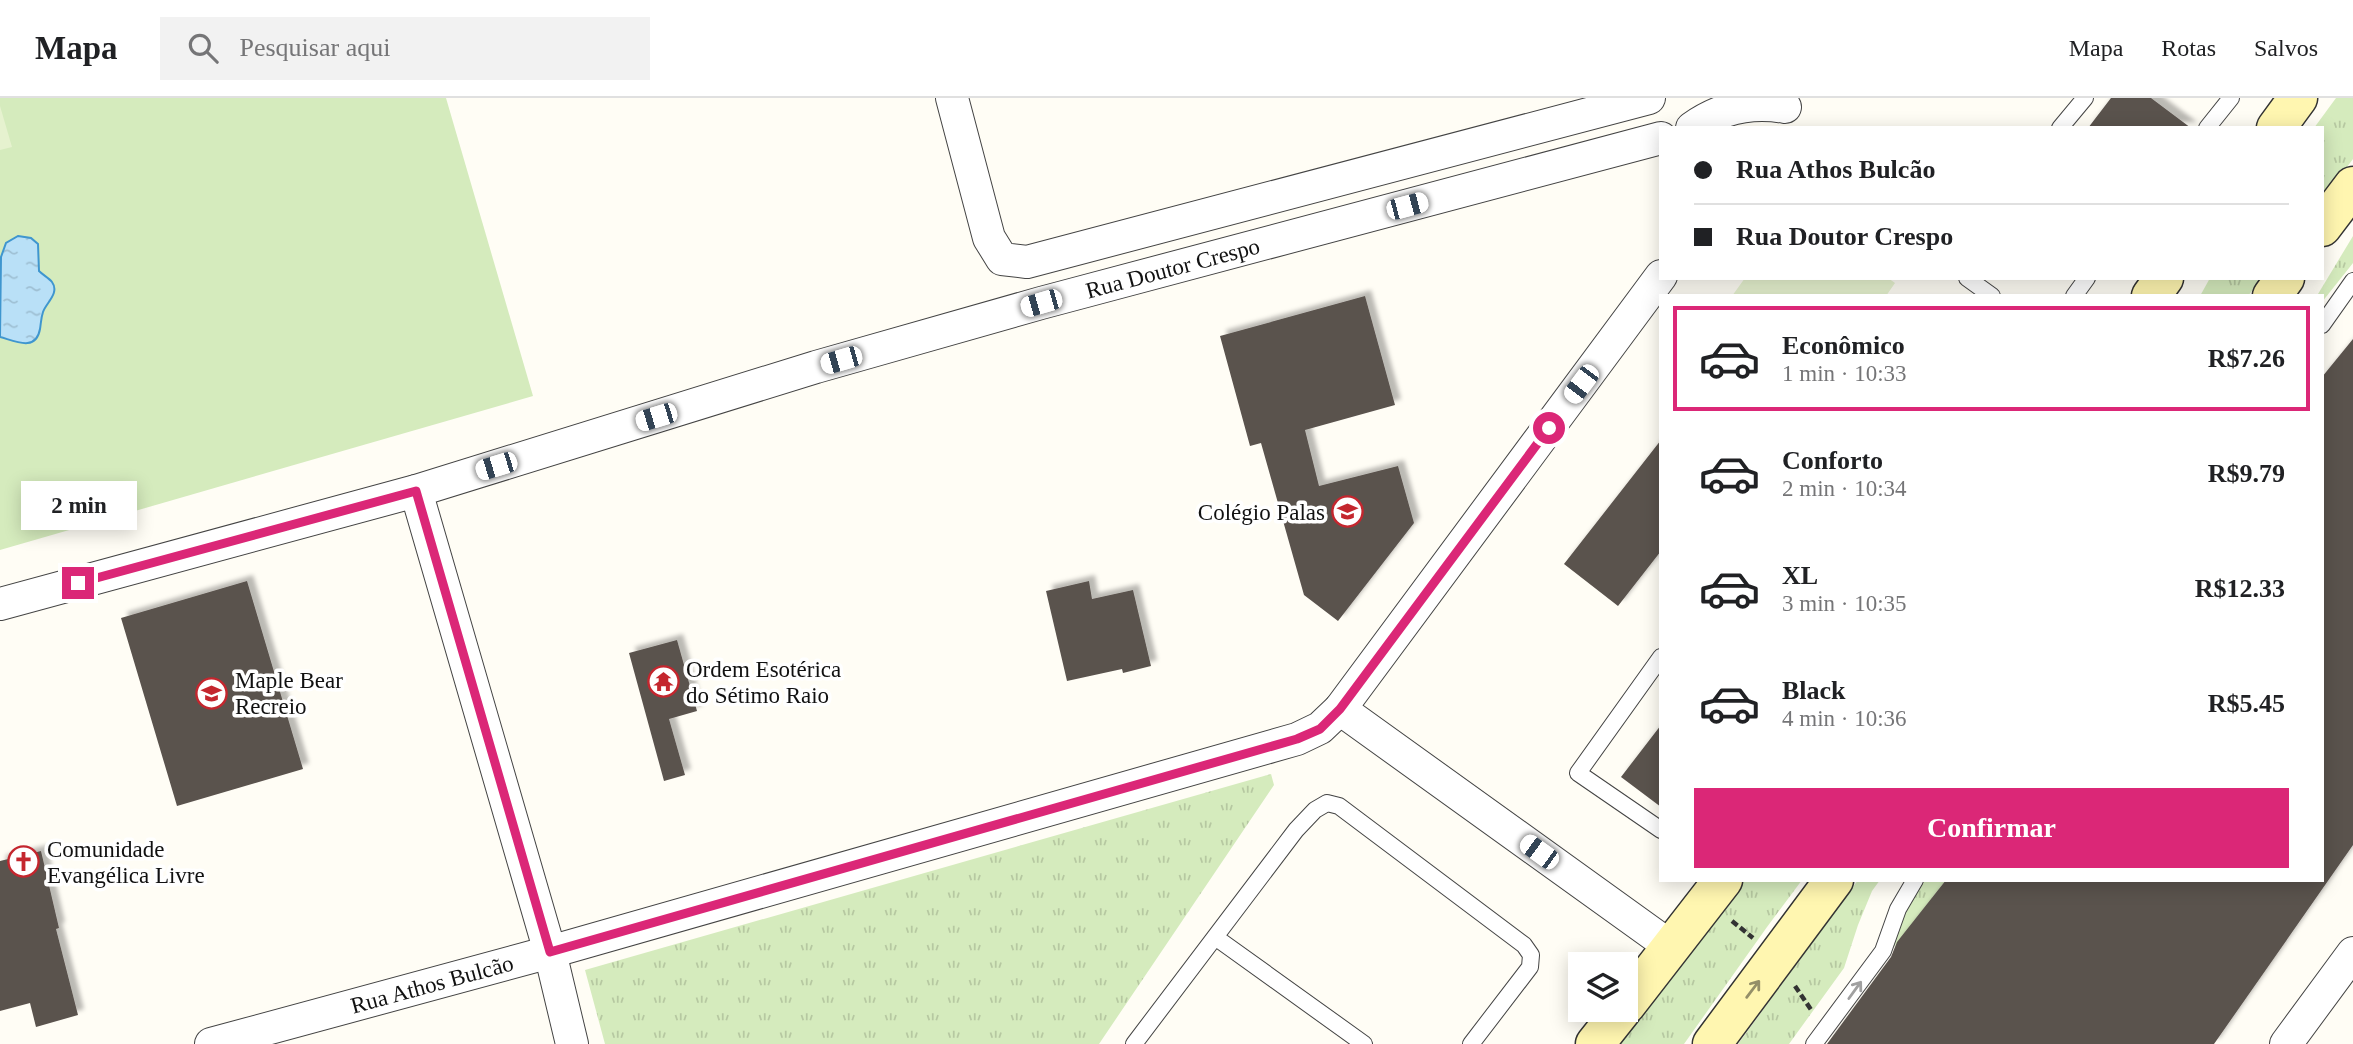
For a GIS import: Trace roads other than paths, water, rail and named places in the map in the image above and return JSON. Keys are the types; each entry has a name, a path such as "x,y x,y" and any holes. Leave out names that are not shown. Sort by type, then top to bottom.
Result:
{"street":[{"path":"952,98 989,238 1002,259 1027,262 1649,98"},
{"path":"2277,126 2298,98"},
{"path":"1695,126 1706,118 1733,108 1756,104 1782,111"},
{"name":"Rua Doutor Crespo","path":"0,604 416,491 816,367 1041,303 1659,139"},
{"path":"2324,225 2353,186"},
{"name":"Rua Athos Bulcão","path":"211,1044 550,952 1297,739 1320,729 1340,709 1659,279"},
{"path":"416,491 550,952 572,1044"},
{"path":"1340,709 1671,947"},
{"path":"1638,989 1721,882"},
{"path":"1712,1044 1833,882"},
{"path":"2286,1044 2353,953"},
{"path":"1595,1044 1612,1022"}],"lane":[{"path":"2062,126 2085,98"},
{"path":"2209,126 2231,98"},
{"path":"1970,280 1989,294"},
{"path":"2324,322 2353,281"},
{"path":"1659,660 1578,773 1659,829"},
{"path":"1134,1044 1296,830 1315,810 1327,803 1339,806 1524,945 1531,955 1530,967 1471,1044"},
{"path":"1814,1044 1883,951 1898,909 1914,882"},
{"path":"1215,937 1364,1044"}],"water":[{"path":"18,236 31,238 38,244 39,271 54,286 53,294 43,312 38,336 30,343 0,337 1,257 6,243"}],"place":[{"name":"Colégio Palas","path":"1348,512"},
{"name":"Ordem Esotérica do Sétimo Raio","path":"663,682"},
{"name":"Maple Bear Recreio","path":"212,693"},
{"name":"Comunidade Evangélica Livre","path":"24,862"}]}
